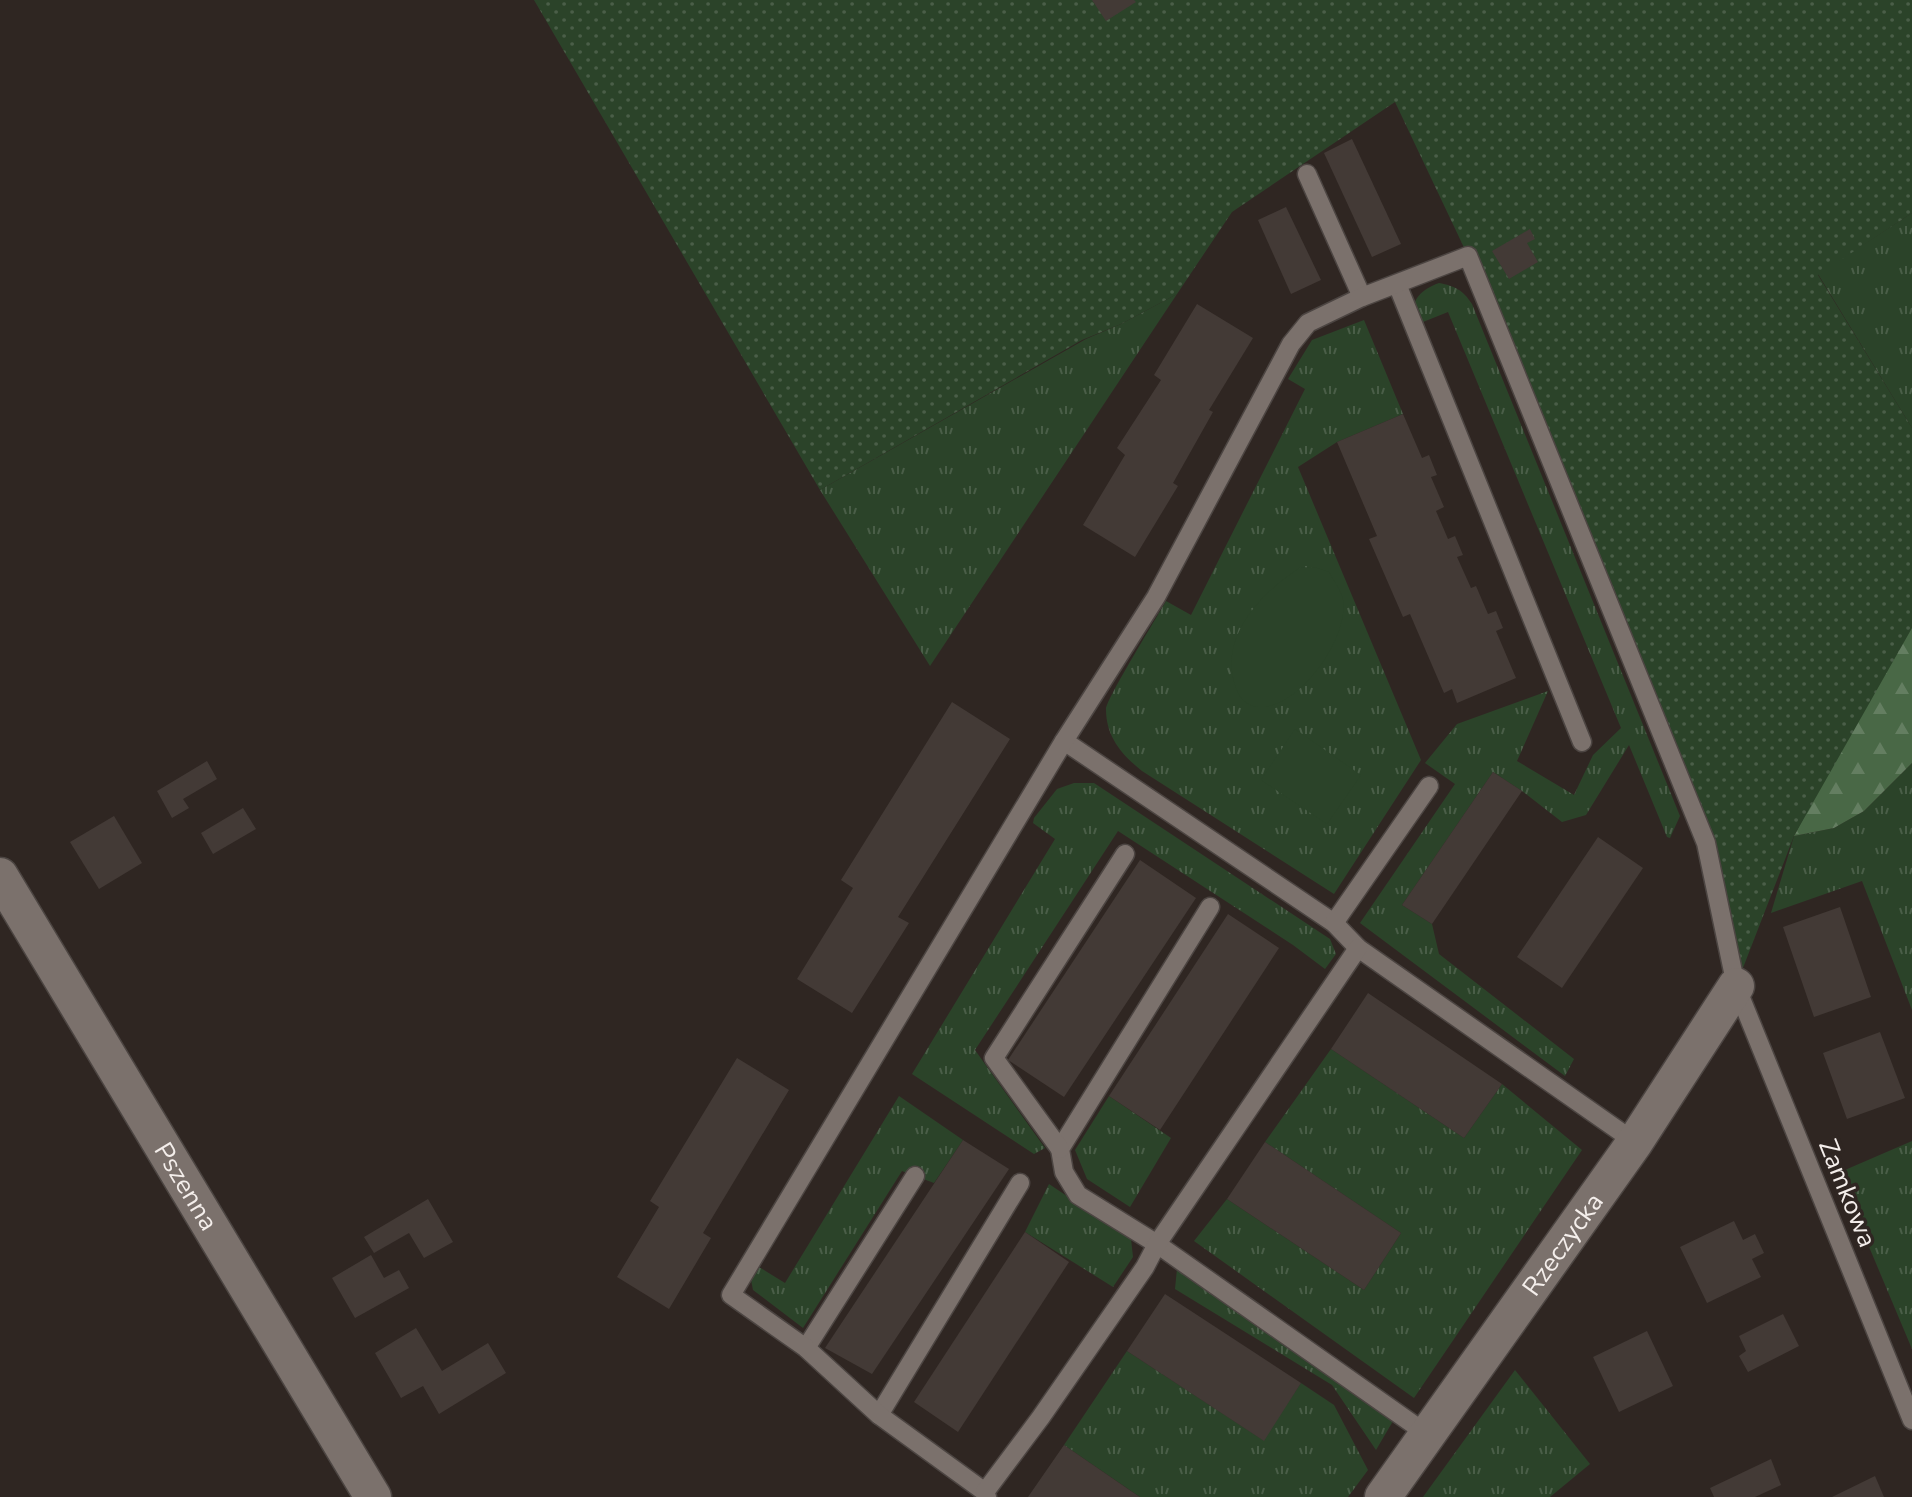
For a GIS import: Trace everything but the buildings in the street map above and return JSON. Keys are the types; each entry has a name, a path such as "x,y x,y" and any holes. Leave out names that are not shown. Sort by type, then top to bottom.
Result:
{"street":[{"name":"Pszenna","path":"0,876 373,1497"},
{"name":"Rzeczycka","path":"1383,1497 1635,1142 1736,986"}],"lane":[{"path":"1307,174 1362,297"},
{"name":"Zamkowa","path":"1397,284 1468,256 1706,843 1736,986 1912,1420"},
{"path":"1358,948 1157,1244 1145,1267 986,1494 879,1415 806,1348 731,1295 1064,741 1156,597 1291,344 1308,323 1397,284 1582,742"},
{"path":"1064,741 1334,923 1358,948 1635,1142"},
{"path":"1334,923 1429,786"},
{"path":"1125,854 994,1058 1060,1149 1064,1172 1078,1195 1157,1244 1427,1434"},
{"path":"1060,1149 1210,907"},
{"path":"806,1348 915,1176"},
{"path":"879,1415 1020,1183"}],"green space":[{"path":"534,0 1912,0 1912,213 1818,275 1912,428 1912,628 1794,836 1736,986 1706,843 1468,256 1395,102 1232,212 1177,294 1121,324 1082,340 820,490"},
{"path":"1912,213 1912,428 1818,274"},
{"path":"1439,283 1458,289 1472,304 1680,816 1670,838 1667,837 1629,745 1586,815 1562,822 1493,772 1402,905 1432,924 1439,954 1574,1059 1565,1076 1360,923 1455,784 1425,763 1457,724 1548,691 1517,761 1574,795 1593,755 1621,728 1448,312 1413,326 1414,304 1420,294"},
{"path":"1177,294 930,666 820,490 1086,339"},
{"path":"1364,320 1403,414 1337,442 1298,467 1421,760 1334,894 1142,771 1116,744 1106,709 1166,601 1191,615 1305,389 1288,379 1312,340"},
{"path":"1301,567 1329,572 1341,593 1343,616 1338,633 1318,669 1289,697 1274,705 1250,705 1237,692 1232,669 1238,634 1258,603"},
{"path":"1912,609 1912,763 1864,811 1834,828 1794,836"},
{"path":"1295,729 1361,775 1327,824 1261,780"},
{"path":"1912,763 1912,1010 1862,881 1771,913 1794,836 1834,828 1864,811"},
{"path":"1074,783 1094,783 1330,939 1336,954 1325,969 1118,831 975,1050 1045,1148 1034,1154 912,1074 1055,839 1033,823 1034,818 1057,789"},
{"path":"1331,1049 1464,1138 1502,1084 1582,1150 1414,1398 1194,1241 1227,1199 1364,1290 1401,1233 1265,1142"},
{"path":"899,1096 963,1140 934,1183 902,1171 803,1328 753,1290 751,1280 759,1267 785,1283"},
{"path":"1109,1096 1171,1138 1130,1207 1087,1179 1075,1150"},
{"path":"1912,1141 1912,1349 1838,1173"},
{"path":"1049,1184 1131,1239 1133,1257 1113,1287 1025,1232"},
{"path":"1177,1269 1396,1416 1376,1450 1332,1385 1175,1289"},
{"path":"1127,1351 1263,1440 1301,1383 1334,1405 1368,1470 1348,1497 1140,1497 1064,1445"},
{"path":"1515,1370 1590,1464 1550,1497 1423,1497"}]}
